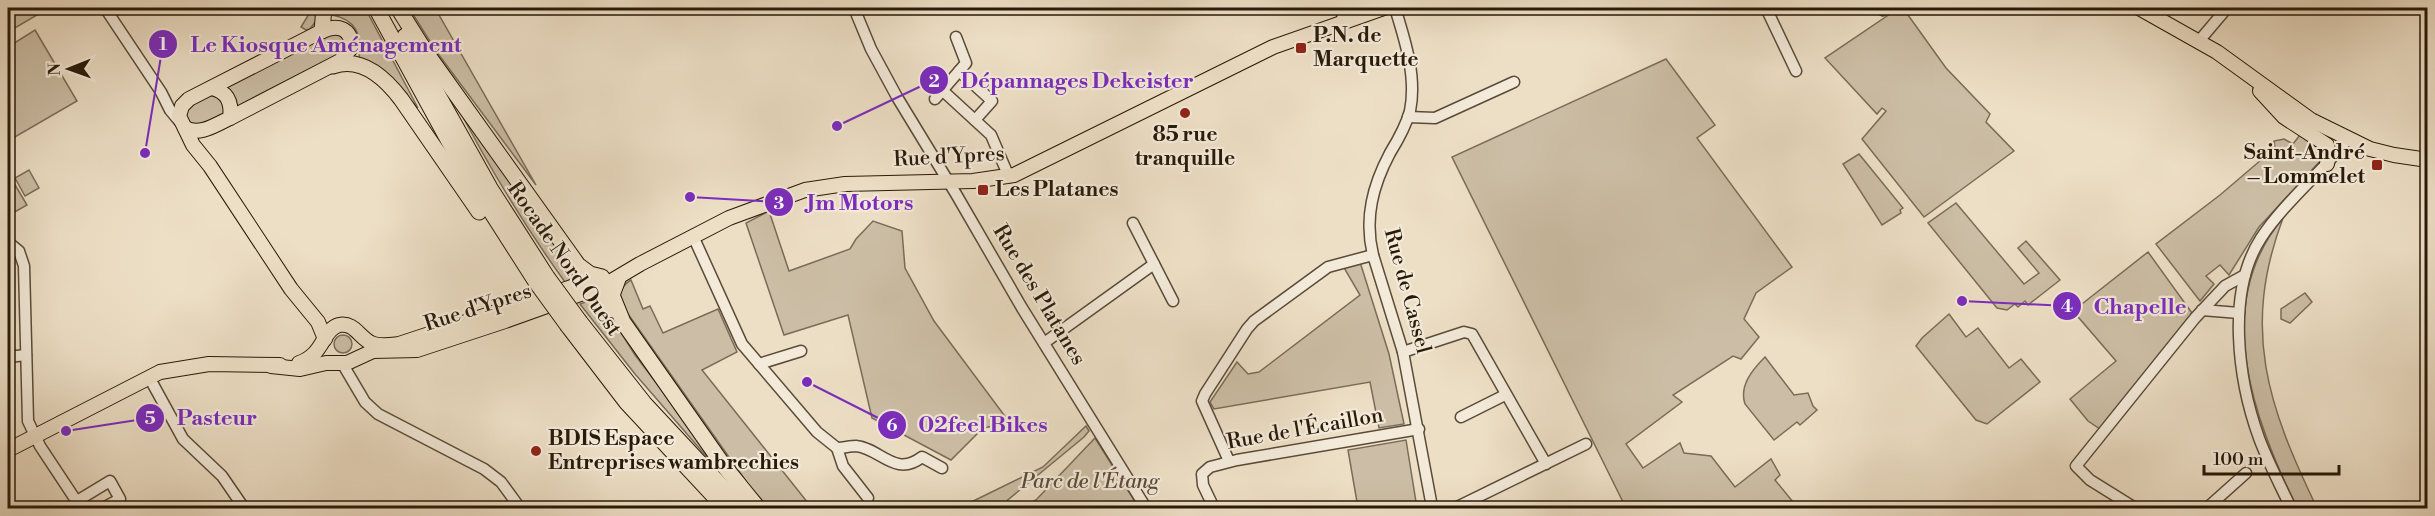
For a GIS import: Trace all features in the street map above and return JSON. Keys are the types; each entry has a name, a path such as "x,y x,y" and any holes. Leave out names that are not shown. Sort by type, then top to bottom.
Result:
{"highway":[{"path":"322,31 324,8"},
{"name":"Rocade Nord Ouest","path":"376,8 465,171 522,262 542,279"},
{"name":"Rocade Nord Ouest","path":"390,8 474,162 542,279 627,403 725,508"},
{"path":"398,8 425,51 578,266 586,287 623,322 724,466 758,508"},
{"path":"333,66 347,63 358,65 375,73 390,86 489,225 522,262"},
{"path":"578,266 590,274 586,287"},
{"path":"618,279 612,295 623,322"},
{"name":"Rocade Nord Ouest","path":"574,324 742,508"}],"main road":[{"name":"Rue d'Ypres","path":"8,450 148,377 177,368 200,364 300,369 348,361 373,351 422,348 586,287 640,264 742,212 813,188 861,183 949,182 1009,177 1171,99 1273,46 1342,15 1384,8"},
{"path":"2139,8 2199,41 2243,71 2275,101 2294,115 2346,142 2386,158 2427,161"},
{"path":"182,125 194,132 206,129 333,66 348,54 351,47 351,39 347,31 340,27 322,31 189,99 179,110 182,125 193,145 210,166 301,301 318,322 325,340 327,355 348,361 362,348 359,333 353,327 326,320 301,301"},
{"path":"2243,71 2284,117 2327,145 2329,154 2327,164"},
{"path":"212,88 226,94 230,103 230,118"},
{"path":"206,129 204,146 210,166"},
{"name":"Rue d'Ypres","path":"359,333 373,344 399,344 618,279 640,264"},
{"path":"325,340 333,328 344,325"},
{"name":"Rue d'Ypres","path":"271,366 305,361 315,354 325,340"}],"street":[{"path":"105,8 182,125"},
{"name":"Rue des Platanes","path":"854,8 882,70 1044,343 1146,508"},
{"name":"Rue de Cassel","path":"1395,8 1408,56 1412,93 1408,117 1380,171 1373,193 1370,222 1373,255 1403,352 1433,508"},
{"path":"1766,8 1796,71"},
{"path":"1880,8 1882,10 1885,8"},
{"path":"2199,41 2227,8"},
{"path":"956,37 966,63 938,94 975,120 994,140 1009,177"},
{"path":"959,71 992,101 975,120"},
{"path":"1408,117 1435,118 1514,82"},
{"path":"161,92 173,101 189,99"},
{"path":"2291,508 2264,451 2253,417 2243,368 2239,313 2245,275 2254,251 2269,227 2346,142"},
{"path":"1133,223 1173,301"},
{"path":"693,236 742,344 817,432 837,448 843,466 868,498"},
{"path":"8,242 19,251 24,266 28,421 35,437 79,505 110,481 120,499 103,508"},
{"path":"1229,461 1202,401 1248,329 1254,321 1328,267 1373,255"},
{"path":"1044,343 1154,264"},
{"path":"2134,508 2090,480 2076,466 2202,310 2222,289 2245,275"},
{"path":"2202,310 2239,313"},
{"path":"1403,352 1468,332 1477,340 1505,395 1546,464"},
{"path":"759,364 801,351"},
{"path":"8,357 26,355"},
{"path":"348,361 360,393 369,406 383,417 490,473 506,488 520,508"},
{"path":"148,377 183,439 222,476 244,508"},
{"path":"1461,417 1505,395"},
{"name":"Rue de l'Écaillon","path":"1214,508 1203,485 1202,474 1210,467 1229,461 1419,429"},
{"path":"1455,508 1586,444"},
{"path":"837,448 858,446 894,465 916,462 922,457 942,468"},
{"path":"2207,508 2246,473"}],"green space":[{"path":"8,8 49,8 8,32"},
{"path":"309,8 317,8 316,21 310,29 306,30 301,27 309,14"},
{"path":"330,8 365,8 418,108 404,93 359,58 360,42 356,29 346,20 332,15"},
{"path":"409,8 435,8 536,185 436,51"},
{"path":"1899,8 1903,8 1946,68 1990,114 1986,122 2014,151 1924,217 1862,139 1886,111 1882,108 1877,114 1825,58"},
{"path":"35,30 77,101 8,141 8,47"},
{"path":"332,32 345,37 346,51 235,110 224,87"},
{"path":"1666,59 1715,125 1697,138 1792,267 1756,293 1744,319 1759,337 1741,359 1733,356 1673,395 1682,402 1626,444 1643,468 1680,443 1684,453 1711,456 1735,487 1771,459 1780,475 1775,480 1798,508 1626,508 1452,157"},
{"path":"210,95 222,99 225,111 223,114 196,127 186,121 185,109"},
{"path":"453,98 570,263 573,272 571,279 565,282 534,238"},
{"path":"2300,135 2320,146 2322,159 2259,227 2229,275 2220,265 2206,276 2214,284 2200,301 2156,244 2220,195 2275,148 2274,141 2284,139 2293,144"},
{"path":"1859,154 1903,208 1900,210 1901,213 1882,225 1843,164"},
{"path":"29,170 39,188 25,196 15,178"},
{"path":"8,173 27,205 13,213 8,204"},
{"path":"1956,203 2024,284 2039,273 2018,248 2026,241 2060,280 2028,305 2025,301 2018,307 2015,304 2007,310 1997,308 1928,223"},
{"path":"769,211 789,271 850,249 873,221 902,231 905,268 934,321 1010,423 983,428 951,460 872,418 848,315 784,335 746,223"},
{"path":"2283,218 2270,258 2264,296 2262,332 2266,367 2285,435 2317,508 2297,508 2266,437 2254,400 2246,362 2244,325 2248,288 2261,252"},
{"path":"2148,252 2192,313 2100,429 2088,421 2070,399 2116,361 2073,311"},
{"path":"1360,262 1389,354 1404,424 1379,428 1370,382 1214,409 1210,402 1237,362 1248,374 1259,372 1360,295 1343,266"},
{"path":"631,280 643,309 650,306 663,333 718,309 737,352 702,370 812,508 769,508 748,484 621,304 622,290"},
{"path":"2305,293 2312,302 2290,323 2281,319 2281,309"},
{"path":"591,300 596,301 609,313 635,355 687,423 713,464 635,374 580,304"},
{"path":"1949,314 1966,337 1978,328 2009,368 2021,359 2040,382 1987,424 1976,420 1916,346"},
{"path":"343,335 349,338 352,344 349,350 343,353 337,350 334,344 337,338"},
{"path":"1765,357 1794,395 1808,393 1817,410 1800,425 1797,422 1774,440 1745,404 1744,397 1748,379"},
{"path":"1086,426 1089,431 1084,437 998,508 959,508 1043,467"},
{"name":"Parc de l'Étang","path":"1095,438 1139,508 1020,508 1036,500"},
{"path":"1406,440 1417,508 1358,508 1348,450"}],"place":[{"name":"P.N. de Marquette","path":"1301,48"},
{"name":"85 rue tranquille","path":"1185,113"},
{"name":"Dépannages Dekeister","path":"837,126"},
{"name":"Le Kiosque Aménagement","path":"145,153"},
{"name":"Saint-André – Lommelet","path":"2377,165"},
{"name":"Les Platanes","path":"983,190"},
{"name":"Jm Motors","path":"690,197"},
{"name":"Chapelle","path":"1962,301"},
{"name":"02feel Bikes","path":"807,382"},
{"name":"Pasteur","path":"66,431"},
{"name":"BDIS Espace Entreprises wambrechies","path":"536,451"}]}
